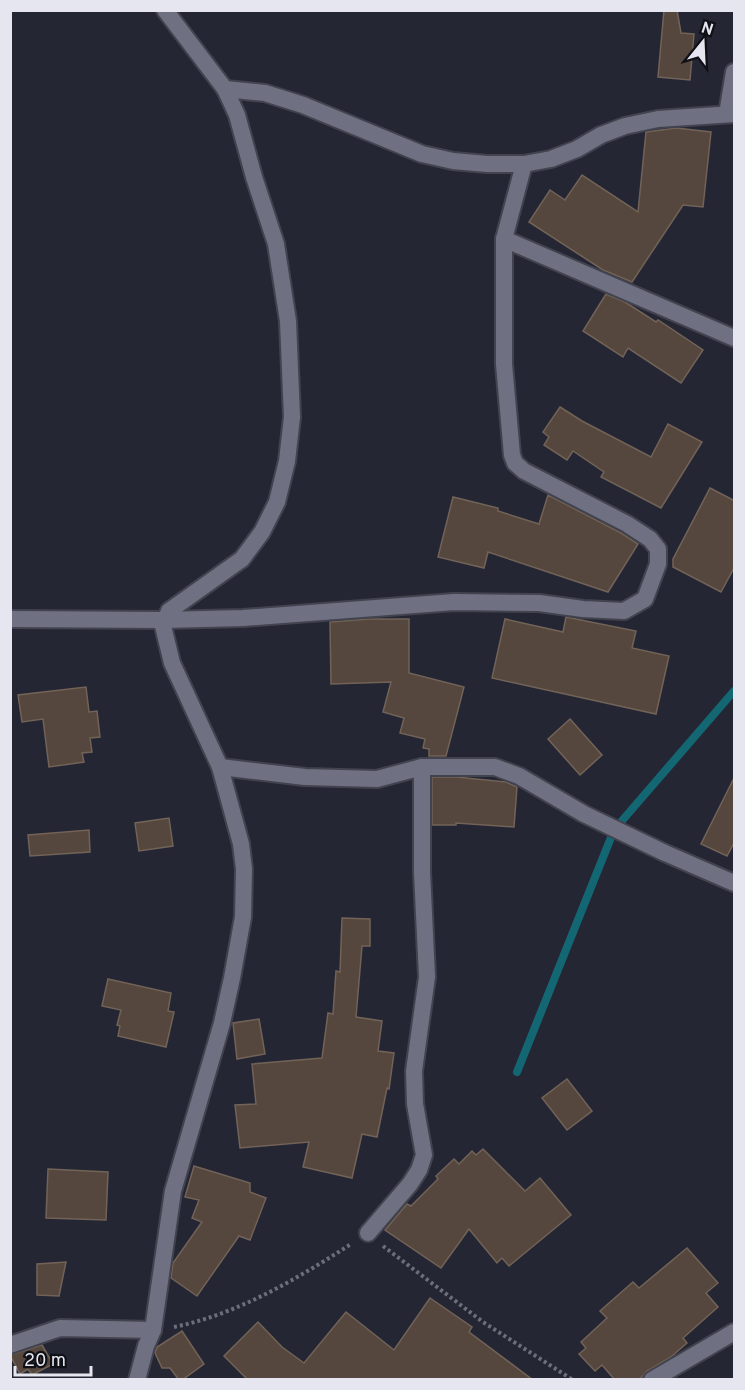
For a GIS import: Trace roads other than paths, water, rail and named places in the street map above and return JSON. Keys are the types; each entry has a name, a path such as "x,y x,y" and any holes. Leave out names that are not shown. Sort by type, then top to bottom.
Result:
{"street":[{"path":"137,1380 153,1330 173,1191 222,1023 243,917 244,869 241,844 220,767 172,663 164,636 164,620 169,611 179,602 242,559 262,532 277,502 287,461 292,417 288,321 276,244 237,115 225,89 165,10"},
{"path":"225,89 265,93 303,105 422,154 453,161 524,164 551,159 625,126 657,119 731,114 735,72"},
{"path":"10,619 243,618 454,602 539,603 583,609 624,611 645,599 658,564 658,549 650,539 627,524 524,471 515,464 511,449 504,364 504,239 524,164"},
{"path":"504,239 735,338"},
{"path":"220,767 304,777 377,779 422,767 495,766 519,776 584,814 735,883"},
{"path":"368,1233 410,1184 419,1170 424,1155 415,1104 414,1071 427,977 422,872 422,767"},
{"path":"10,1345 60,1328 153,1330"},
{"path":"652,1380 735,1332"}],"waterway":[{"path":"517,1072 614,830 734,691"}]}
